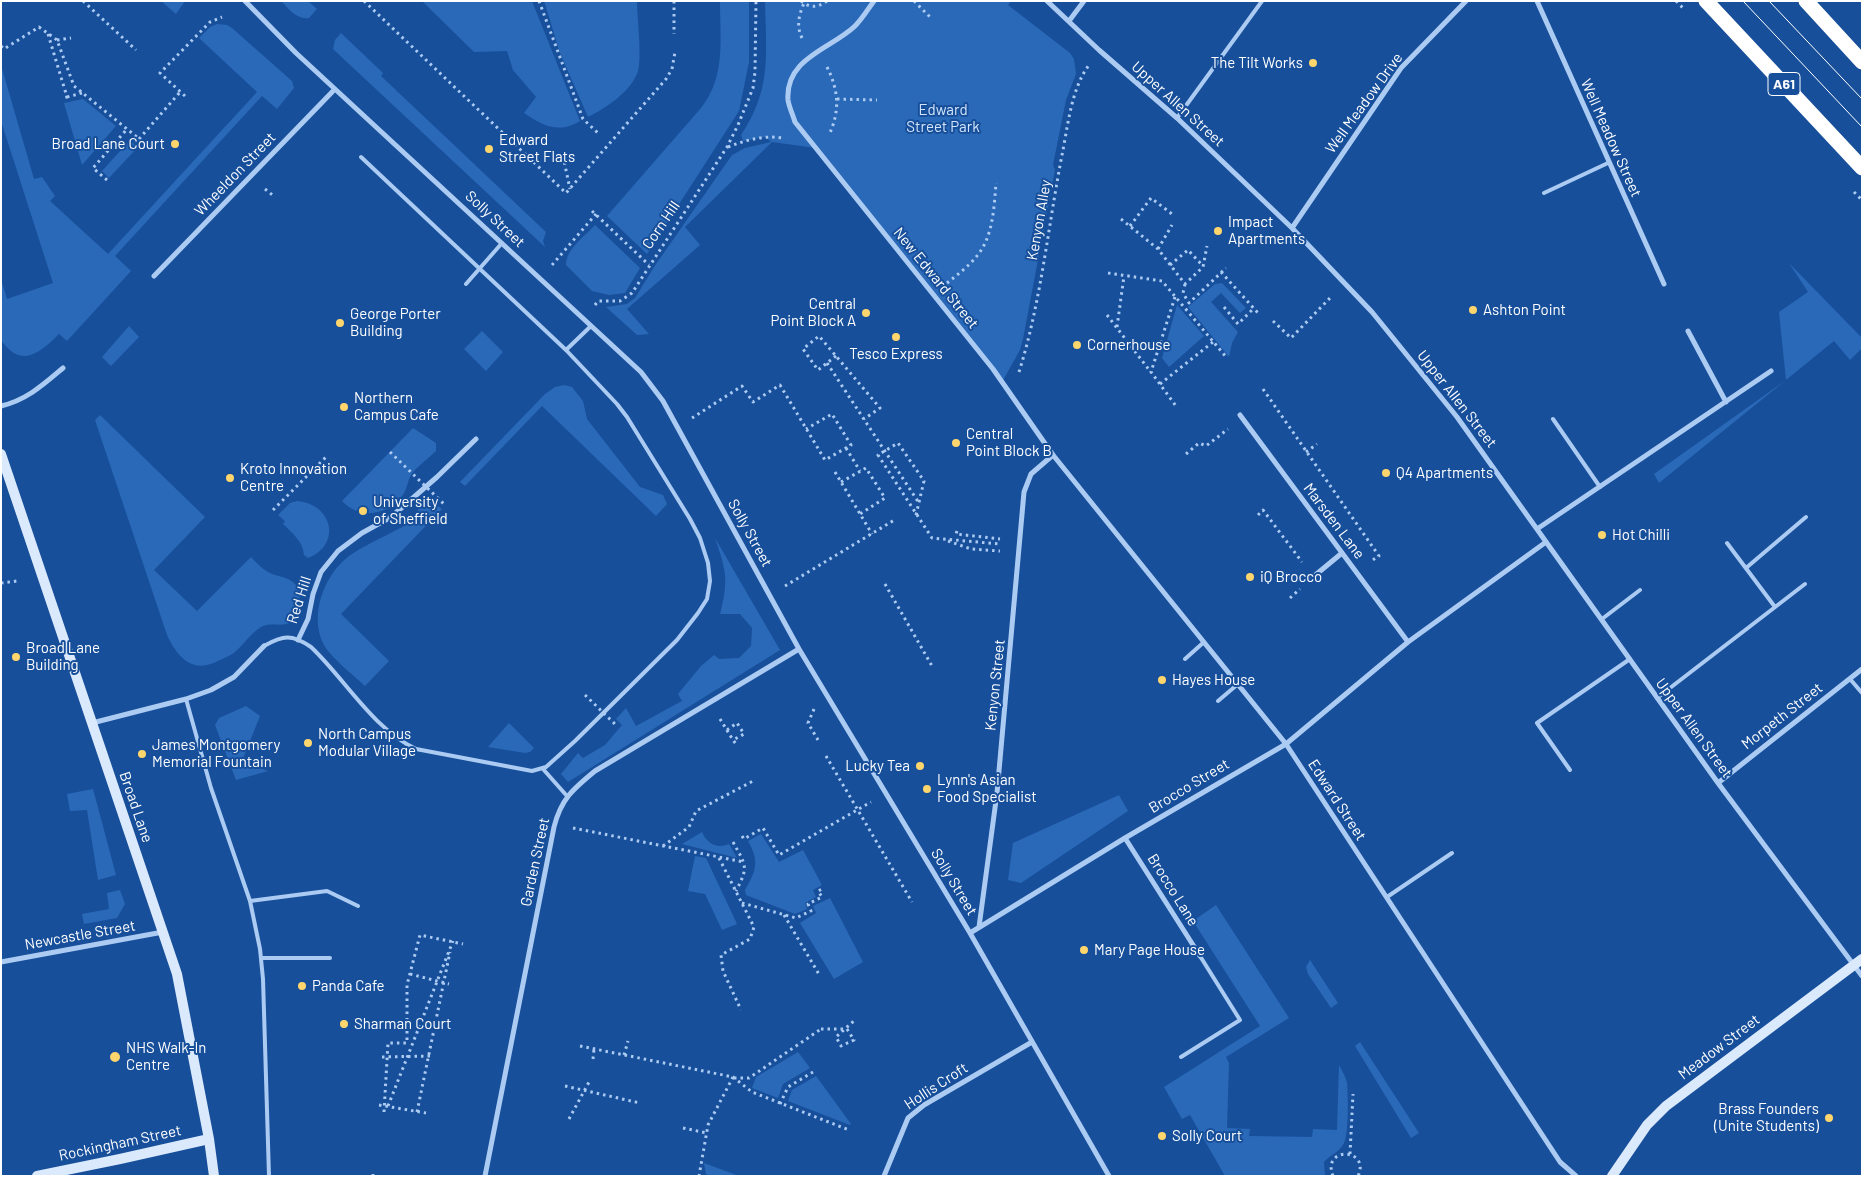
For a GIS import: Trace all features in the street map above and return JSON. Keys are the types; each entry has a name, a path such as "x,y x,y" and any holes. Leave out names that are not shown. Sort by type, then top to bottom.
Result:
{"highway":[{"name":"A61","path":"1706,1 1862,168"},
{"path":"1806,1 1862,62"}],"main road":[{"name":"Broad Lane","path":"1,454 176,974 209,1139 214,1176"},
{"name":"Meadow Street","path":"1612,1176 1647,1126 1666,1106 1858,962"},
{"name":"Rockingham Street","path":"37,1176 62,1173 209,1139"}],"street":[{"name":"Solly Street","path":"244,1 335,89 641,372 664,401 799,649 970,933 1109,1176"},
{"path":"812,54 854,26 874,1"},
{"name":"Upper Allen Street","path":"1048,1 1099,50 1177,118 1292,228 1372,312 1457,417 1718,783 1858,962 1862,976"},
{"path":"1069,21 1084,1"},
{"name":"Well Meadow Drive","path":"1292,228 1401,68 1466,1"},
{"name":"Well Meadow Street","path":"1537,1 1608,163 1664,284"},
{"name":"New Edward Street","path":"812,54 802,62 792,77 789,88 788,101 795,122 993,369 1053,454"},
{"name":"Wheeldon Street","path":"154,276 335,89"},
{"path":"1688,331 1726,402"},
{"path":"1,406 12,403 36,391 63,368"},
{"path":"1537,529 1771,371"},
{"name":"Marsden Lane","path":"1241,416 1408,642"},
{"name":"Red Hill","path":"298,640 308,619 313,594 321,572 338,551 362,533 391,517 476,440"},
{"name":"Kenyon Street","path":"979,927 997,793 1021,547 1024,492 1031,474 1053,454"},
{"name":"Edward Street","path":"1053,454 1286,744 1560,1162 1576,1176"},
{"name":"Brocco Street","path":"970,933 1125,838 1286,744 1408,642 1546,542"},
{"path":"1313,577 1342,553"},
{"name":"Red Hill","path":"91,723 210,690 234,678 264,646"},
{"name":"Garden Street","path":"485,1176 555,823 561,805 571,791 595,771 799,649"},
{"name":"Morpeth Street","path":"1718,783 1862,669"},
{"name":"Brocco Lane","path":"1125,838 1200,956"},
{"name":"Newcastle Street","path":"1,962 163,932"},
{"name":"Hollis Croft","path":"884,1176 908,1118 924,1105 1032,1042"}],"lane":[{"path":"1177,118 1262,1"},
{"path":"298,640 319,654 388,731 404,743 416,749 532,771 543,769 575,741 677,640 698,613 706,599 710,581 708,563 697,532 632,425 617,404 566,350 361,157"},
{"path":"1544,193 1608,163"},
{"path":"466,284 502,243"},
{"path":"566,350 591,326"},
{"path":"1554,419 1600,487"},
{"path":"1746,568 1806,517"},
{"path":"1727,542 1775,607"},
{"path":"1657,698 1805,584"},
{"path":"1602,620 1640,590"},
{"name":"Red Hill","path":"264,646 278,638 290,637 298,640"},
{"path":"1185,659 1204,642"},
{"path":"1570,770 1537,723 1630,659"},
{"path":"1850,678 1862,694"},
{"path":"1218,701 1238,684"},
{"path":"186,698 210,788 250,901 261,958 269,1176"},
{"path":"543,769 567,796"},
{"path":"1386,897 1452,853"},
{"path":"250,901 327,891 358,906"},
{"path":"1181,1057 1240,1020 1200,956"},
{"path":"261,958 330,958"}],"path":[{"path":"83,1 136,50"},
{"path":"364,1 566,193 666,79 672,69 675,52"},
{"path":"538,1 583,119 599,134"},
{"path":"674,1 674,34"},
{"path":"727,147 753,88 756,1"},
{"path":"727,147 743,141 766,137 815,146 829,135 835,121 837,99 834,82 826,66 812,54 799,32 799,16 802,2 808,7 818,7 827,1"},
{"path":"914,1 932,19"},
{"path":"185,96 160,73 210,22 222,17"},
{"path":"2,48 39,27 57,40 74,86 143,142"},
{"path":"48,34 65,97 82,93"},
{"path":"57,40 71,38"},
{"name":"Kenyon Alley","path":"1013,398 1016,380 1030,336 1069,118 1081,76 1099,50"},
{"path":"139,139 180,92"},
{"path":"837,99 877,100"},
{"path":"107,180 93,168 126,129"},
{"name":"Corn Hill","path":"620,301 632,293 727,147"},
{"path":"563,156 570,189"},
{"path":"934,296 977,256 988,238 994,210 996,183"},
{"path":"261,186 274,197"},
{"path":"1130,226 1151,198 1172,214"},
{"path":"592,211 649,265"},
{"path":"566,248 596,214"},
{"path":"1121,219 1158,249 1185,284"},
{"path":"1158,249 1172,225"},
{"path":"1207,246 1203,267 1185,284 1183,293 1189,303 1226,268"},
{"path":"1170,265 1188,250 1203,267"},
{"path":"1222,272 1258,313"},
{"path":"1108,273 1162,281 1227,358"},
{"path":"1117,327 1124,276"},
{"path":"1151,372 1176,297"},
{"path":"1273,321 1291,338 1330,298"},
{"path":"1224,307 1238,324 1254,308"},
{"path":"1107,315 1176,406"},
{"path":"836,356 818,370 803,349 819,336 836,356 880,408 864,419"},
{"path":"1160,384 1213,342"},
{"path":"826,363 919,504"},
{"path":"678,428 742,386 753,402 780,385 806,429 825,460 851,445 832,414 806,429"},
{"path":"1263,390 1379,556 1370,561 1375,567"},
{"path":"1186,454 1199,443 1206,446 1241,416"},
{"path":"916,515 924,481 898,442 878,455 916,515 932,538 1021,547"},
{"path":"1306,452 1317,444"},
{"path":"846,448 860,471"},
{"path":"390,452 446,506"},
{"path":"273,510 327,456"},
{"path":"841,482 866,468 885,498 860,514"},
{"path":"835,472 872,534"},
{"path":"1258,515 1263,510 1313,577"},
{"path":"770,595 896,519"},
{"path":"957,531 956,534 997,538 1021,547"},
{"path":"942,538 971,549 991,551"},
{"path":"1,583 18,581"},
{"path":"885,584 932,666"},
{"path":"585,695 617,726"},
{"path":"733,740 744,734 737,723 727,730 733,740 736,744"},
{"path":"826,756 856,810 912,902"},
{"path":"664,846 689,827 696,811 755,780"},
{"path":"742,836 744,839 763,828 779,855 887,794"},
{"path":"555,823 744,862"},
{"path":"733,842 744,862 745,873 736,891"},
{"path":"719,857 754,927 750,939 721,955 722,971 740,1010"},
{"path":"742,904 796,918 811,911 808,904 822,897 818,891 824,888"},
{"path":"784,915 820,976"},
{"path":"386,1106 388,1043 407,1043 407,985 420,935 462,944"},
{"path":"384,1112 453,941"},
{"path":"417,1112 431,1056 453,941"},
{"path":"410,974 449,984"},
{"path":"580,1046 733,1078 749,1078 821,1029 847,1029 854,1040 841,1046 836,1037 856,1019"},
{"path":"624,1055 628,1041"},
{"path":"593,1059 594,1049"},
{"path":"382,1057 431,1056"},
{"path":"780,1104 788,1087 813,1072"},
{"path":"733,1078 752,1092 849,1130"},
{"path":"699,1176 708,1125 733,1078"},
{"path":"568,1119 589,1082"},
{"path":"565,1086 640,1103"},
{"path":"1350,1154 1353,1094"},
{"path":"379,1105 426,1113"},
{"path":"683,1128 707,1133"},
{"path":"1333,1176 1331,1170 1333,1161 1340,1154 1354,1156 1360,1164 1361,1169 1358,1176"}],"green space":[{"path":"161,1 185,1 176,14"},
{"path":"281,1 308,1 317,9 309,18 305,18 294,13"},
{"path":"422,1 532,1 580,121 565,127 551,127 538,122 524,113 536,97 513,70 507,51 474,52"},
{"path":"544,1 637,1 638,71 630,85 618,98 588,117 560,53"},
{"path":"720,1 749,1 749,62 739,111 647,254 607,216 701,108 709,96 715,84 720,57"},
{"name":"Edward Street Park","path":"765,1 1011,1 1008,5 1070,53 1074,59 1076,74 1066,100 1053,165 1055,170 1023,339 1020,350 1002,382 816,148 772,142 685,227 700,245 627,309 649,334 637,335 606,307 627,304 635,298 654,267 732,155 745,148 771,142 766,137 743,141 741,135 758,102 765,71"},
{"path":"217,24 227,25 232,28 292,81 294,88 277,109 262,96 115,256 131,271 67,341 59,334 38,352 23,356 8,349 1,340 1,279 7,299 53,283 1,121 1,65 34,179 42,177 55,196 50,201 108,254 257,92 199,38 210,27"},
{"path":"341,33 383,73 381,76 546,232 543,241 545,247 333,49 335,40"},
{"path":"83,99 116,126 82,165 64,103"},
{"path":"130,140 138,147 109,178 102,171"},
{"path":"595,225 640,268 625,293 609,295 592,291 566,265 573,248"},
{"path":"1789,263 1862,338 1862,348 1850,360 1834,341 1786,380 1779,312 1808,292"},
{"path":"1222,283 1246,308 1240,313 1221,293 1211,302 1238,332 1232,343 1229,357 1188,307 1215,284"},
{"path":"1177,305 1204,336 1169,367 1162,358"},
{"path":"129,326 139,337 111,366 102,357"},
{"path":"482,331 503,352 486,371 464,349"},
{"path":"1785,380 1659,483 1654,474"},
{"path":"564,385 572,387 583,401 587,419 640,487 663,495 667,504 656,516 542,406 465,486 460,482 545,394 555,387"},
{"path":"100,415 205,517 154,570 197,611 251,557 265,570 290,580 297,586 300,602 299,610 293,620 282,625 265,625 261,627 234,652 210,664 194,665 181,657 167,635 95,420"},
{"path":"413,428 436,443 436,451 413,472 404,494 396,503 381,511 364,513 356,511 342,501"},
{"path":"427,498 442,509 341,614 389,661 365,686 329,652 322,640 318,627 321,599 333,573 342,562 360,549 418,517 421,501"},
{"path":"297,501 319,509 329,526 326,544 319,552 308,558 304,555 299,541 283,524 285,521 278,515 290,503"},
{"path":"715,538 780,650 568,782 561,774 578,753 583,758 605,745 622,725 616,719 626,708 636,726 682,701 678,694 701,666 714,655 719,659 739,658 751,646 752,628 740,614 720,614 725,592 725,575"},
{"path":"246,706 260,716 242,761 268,771 236,780 215,725 219,718"},
{"path":"509,723 534,748 530,752 525,753 488,747"},
{"path":"93,789 116,875 98,880 87,810 70,811 67,794"},
{"path":"1119,795 1128,811 1021,883 1008,880 1013,843"},
{"path":"702,832 707,840 717,846 729,844 737,858 682,844"},
{"path":"761,834 779,862 803,850 822,885 813,890 816,897 805,903 807,909 795,914 746,895 745,890 755,866 754,855 748,841"},
{"path":"695,856 706,858 737,924 722,930 705,894 688,891"},
{"path":"120,890 125,904 117,918 84,924 82,914 109,909 107,893"},
{"path":"830,898 863,962 834,979 800,923 816,913 813,906"},
{"path":"1216,905 1289,1018 1226,1057 1229,1063 1227,1128 1250,1129 1249,1136 1312,1137 1313,1129 1337,1130 1339,1065 1347,1083 1347,1131 1342,1146 1324,1162 1325,1176 1225,1176 1190,1115 1182,1119 1164,1087 1260,1026 1193,921"},
{"path":"1310,960 1338,1003 1331,1008 1308,974 1306,967"},
{"path":"1360,1042 1419,1133 1411,1138 1355,1046"},
{"path":"798,1052 810,1068 783,1084 778,1098 752,1088 756,1077"},
{"path":"816,1076 850,1125 788,1101 792,1090"},
{"path":"704,1163 739,1176 710,1176 706,1174"}],"tram line":[{"path":"1743,1 1862,127"},
{"path":"1769,1 1862,99"}],"place":[{"name":"The Tilt Works","path":"1313,63"},
{"name":"Broad Lane Court","path":"175,144"},
{"name":"Edward Street Flats","path":"489,149"},
{"name":"Impact Apartments","path":"1218,231"},
{"name":"Ashton Point","path":"1473,310"},
{"name":"Central Point Block A","path":"866,313"},
{"name":"George Porter Building","path":"340,323"},
{"name":"Tesco Express","path":"896,337"},
{"name":"Cornerhouse","path":"1077,345"},
{"name":"Northern Campus Cafe","path":"344,407"},
{"name":"Central Point Block B","path":"956,443"},
{"name":"Q4 Apartments","path":"1386,473"},
{"name":"Kroto Innovation Centre","path":"230,478"},
{"name":"University of Sheffield","path":"363,511"},
{"name":"Hot Chilli","path":"1602,535"},
{"name":"iQ Brocco","path":"1250,577"},
{"name":"Broad Lane Building","path":"16,657"},
{"name":"Hayes House","path":"1162,680"},
{"name":"North Campus Modular Village","path":"308,743"},
{"name":"James Montgomery Memorial Fountain","path":"142,754"},
{"name":"Lucky Tea","path":"920,766"},
{"name":"Lynn's Asian Food Specialist","path":"927,789"},
{"name":"Mary Page House","path":"1084,950"},
{"name":"Panda Cafe","path":"302,986"},
{"name":"Sharman Court","path":"344,1024"},
{"name":"NHS Walk-In Centre","path":"115,1057"},
{"name":"Brass Founders (Unite Students)","path":"1829,1118"},
{"name":"Solly Court","path":"1162,1136"}]}
